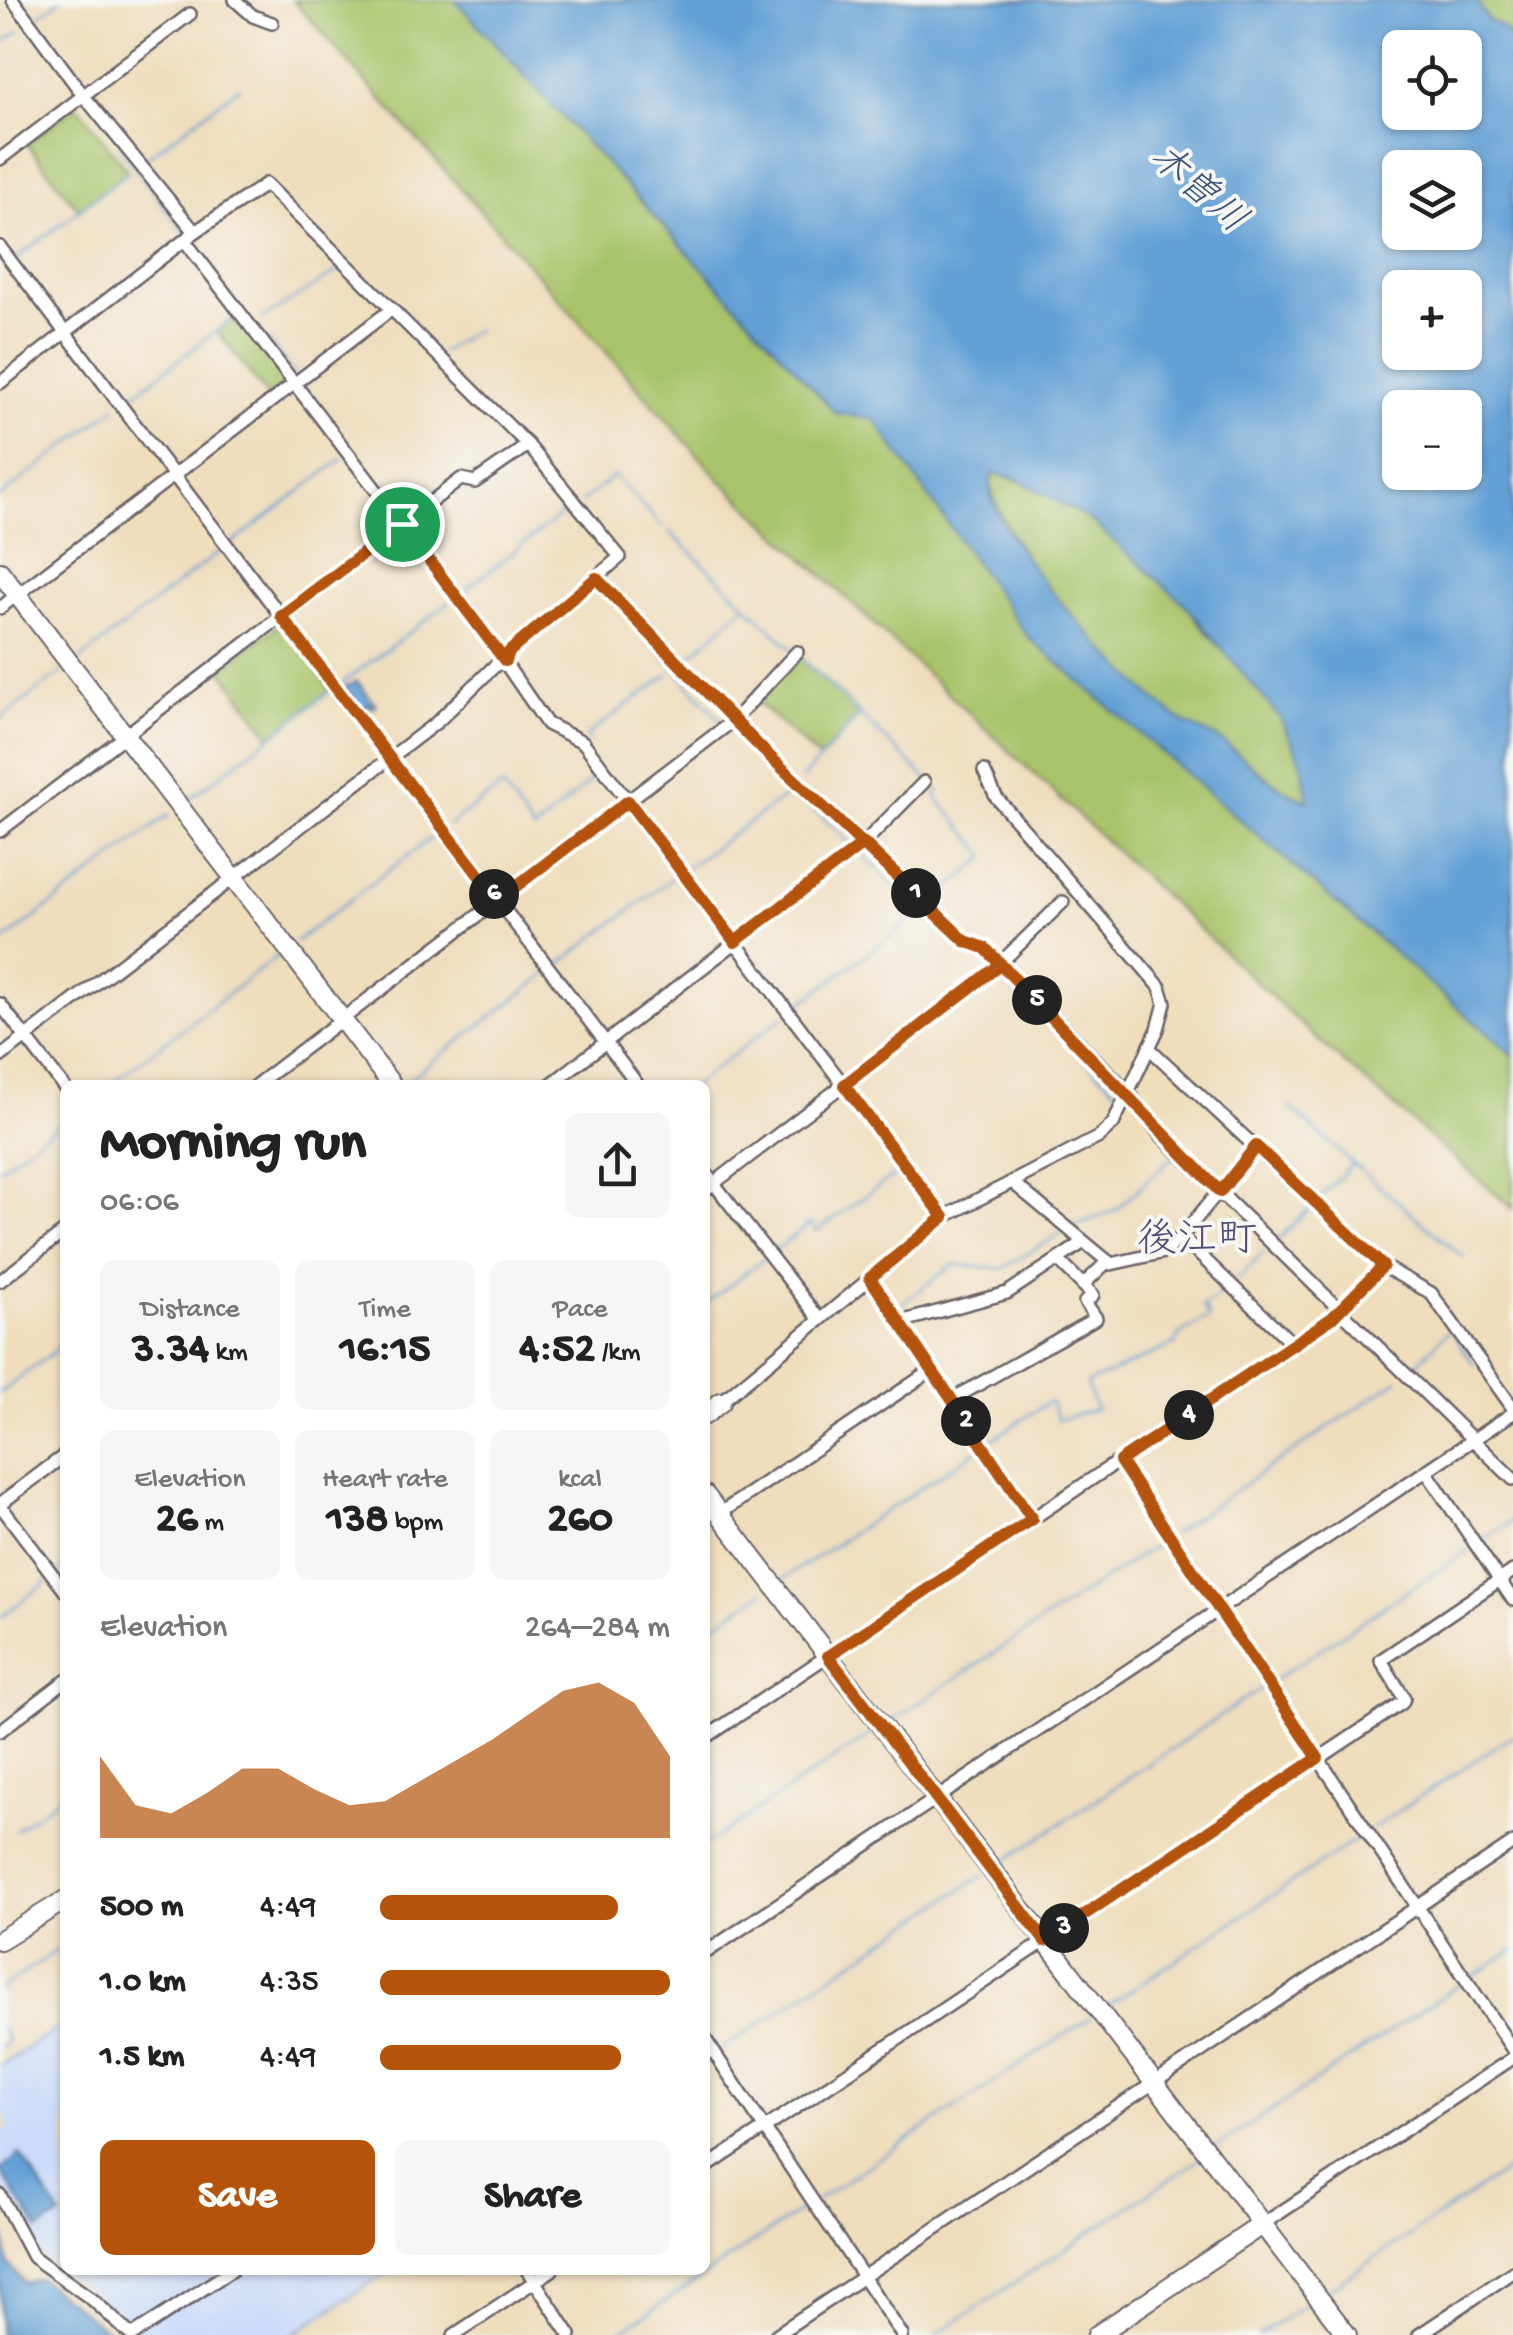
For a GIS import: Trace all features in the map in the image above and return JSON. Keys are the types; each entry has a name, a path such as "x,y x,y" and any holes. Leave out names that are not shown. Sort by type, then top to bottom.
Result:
{"street":[{"path":"13,0 548,724 583,742 944,1217"},
{"path":"235,0 253,16 272,23"},
{"path":"0,159 190,14"},
{"path":"0,383 189,237 266,184 528,445 620,557 390,759 0,1057"},
{"path":"0,247 634,1080"},
{"path":"0,608 392,309"},
{"path":"0,831 461,480 475,482 528,445"},
{"path":"0,572 388,1080"},
{"path":"596,578 734,720 965,941 985,948 996,968 1130,1094 1159,1133 1513,1479"},
{"path":"263,1080 734,720 797,652"},
{"path":"710,1411 944,1217 1099,1137 1113,1124 1130,1094 1165,1003 1160,986 996,797 984,771"},
{"path":"556,1080 864,843 924,782"},
{"path":"820,1320 710,1187 996,968 1063,902"},
{"path":"0,1004 60,1081"},
{"path":"710,1949 1513,1410 1431,1293 1383,1266 1149,1048"},
{"path":"1082,1285 1108,1262 1165,1252 1256,1146"},
{"path":"1012,1182 1108,1262"},
{"path":"0,1281 60,1236"},
{"path":"1181,1236 1293,1344"},
{"path":"900,1322 1007,1293 1084,1242"},
{"path":"951,1400 1096,1318 1085,1302 1093,1294 1058,1260"},
{"path":"710,1735 1342,1310 1383,1266"},
{"path":"870,1278 1032,1519"},
{"path":"719,1514 932,1370"},
{"path":"60,1459 0,1505 60,1583"},
{"path":"1097,2335 1513,2054 1120,1461"},
{"path":"1426,1471 1513,1600"},
{"path":"710,1502 1347,2335"},
{"path":"710,2165 1402,1703 1404,1698 1381,1660 1513,1571"},
{"path":"0,1732 60,1686"},
{"path":"776,2335 1513,1843"},
{"path":"0,1940 60,1903"},
{"path":"710,2047 902,2335"},
{"path":"0,2195 34,2257 93,2300 132,2335 224,2275"},
{"path":"1419,2335 1513,2272"},
{"path":"454,2335 531,2276 570,2335"}],"shaded area":[{"path":"60,2028 60,2270 37,2254 0,2189 0,2132 8,2127 0,2107 0,2068"},
{"path":"67,2275 375,2277 288,2335 139,2335"}],"green space":[{"path":"293,0 455,0 836,413 874,418 1028,637 1513,1055 1513,1209 1318,1040 720,480"},
{"path":"1476,0 1513,0 1513,39 1500,25 1489,21"},
{"path":"77,105 128,172 79,210 27,144"},
{"path":"238,314 288,382 268,397 217,331"},
{"path":"993,474 1017,480 1070,507 1123,545 1168,585 1275,709 1299,753 1308,800 1275,783 1221,740 1178,719 1104,655 1022,551 994,498"},
{"path":"281,623 331,690 271,737 221,669"},
{"path":"800,657 860,714 820,759 756,701"}],"water":[{"name":"木曽川","path":"455,0 1476,0 1489,21 1500,25 1513,39 1513,1055 1028,637 874,419 836,413","holes":["993,474 1014,477 1090,520 1185,604 1280,718 1301,760 1308,800 1275,784 1221,740 1184,722 1130,675 1030,564 1006,528 992,497"]},
{"path":"357,681 376,705 372,708 369,705 362,710 344,687"},
{"path":"20,2154 60,2217 39,2230 0,2171"},
{"path":"0,2214 9,2264 24,2283 39,2278 113,2335 0,2335"}],"waterway":[{"path":"35,19 60,0"},
{"path":"0,45 19,31"},
{"path":"146,158 240,87"},
{"path":"118,146 186,234"},
{"path":"16,259 128,172"},
{"path":"261,320 341,269"},
{"path":"124,402 237,315"},
{"path":"442,352 477,329"},
{"path":"268,340 296,377"},
{"path":"301,383 315,401"},
{"path":"0,497 116,407"},
{"path":"233,543 342,459"},
{"path":"581,502 614,476 662,526"},
{"path":"466,589 571,507"},
{"path":"669,531 792,649"},
{"path":"80,660 224,548"},
{"path":"341,684 450,602"},
{"path":"685,661 746,605"},
{"path":"481,619 499,641"},
{"path":"639,629 722,722"},
{"path":"800,657 939,791 936,797 987,856 932,903"},
{"path":"0,719 62,672"},
{"path":"589,741 586,736 668,675"},
{"path":"189,799 331,690"},
{"path":"802,779 860,714"},
{"path":"730,730 853,846"},
{"path":"448,826 502,786 534,831 600,772"},
{"path":"686,868 790,793"},
{"path":"0,944 170,814"},
{"path":"295,942 439,832"},
{"path":"862,854 961,950 977,955 990,969"},
{"path":"556,967 676,875"},
{"path":"793,1009 924,911"},
{"path":"116,1080 279,955"},
{"path":"996,974 1121,1095"},
{"path":"408,1080 546,975"},
{"path":"701,1080 784,1016"},
{"path":"1290,1107 1353,1164 1320,1197"},
{"path":"0,1168 60,1123"},
{"path":"1074,1226 1116,1210 1172,1157"},
{"path":"1353,1164 1464,1258"},
{"path":"774,1251 811,1223 817,1231 903,1169"},
{"path":"1277,1241 1310,1208"},
{"path":"896,1308 954,1264 1002,1269 1065,1231"},
{"path":"1234,1283 1264,1252"},
{"path":"710,1300 764,1259"},
{"path":"987,1443 1050,1401 1058,1420 1096,1409 1086,1384 1175,1344 1179,1335 1209,1317 1203,1307 1228,1289"},
{"path":"1410,1371 1450,1329 1474,1364"},
{"path":"0,1393 60,1347"},
{"path":"1173,1533 1398,1380"},
{"path":"782,1580 979,1449"},
{"path":"1481,1541 1513,1520"},
{"path":"889,1723 1165,1539"},
{"path":"1271,1682 1472,1548"},
{"path":"0,1618 49,1580"},
{"path":"710,1628 765,1591"},
{"path":"999,1865 1263,1687"},
{"path":"710,1842 873,1733"},
{"path":"1373,1828 1513,1735"},
{"path":"16,1830 60,1797"},
{"path":"1107,2006 1363,1835"},
{"path":"719,2051 983,1875"},
{"path":"0,1989 60,1948"},
{"path":"1471,1978 1513,1950"},
{"path":"1215,2148 1462,1983"},
{"path":"817,2200 1090,2018"},
{"path":"0,2025 8,2041 0,2047"},
{"path":"0,2066 60,2027"},
{"path":"936,2335 1200,2159"},
{"path":"1326,2291 1513,2166"},
{"path":"710,2271 809,2205"},
{"path":"292,2335 382,2275"},
{"path":"615,2335 705,2275"},
{"path":"1259,2335 1309,2302"}],"district":[{"name":"後江町","path":"1197,1242"}],"route":[{"path":"402,524 281,616 498,900 628,801 735,942 864,843 965,941 985,948 1130,1094 1142,1106 1159,1133 1220,1192 1256,1146 1383,1266 1332,1318 1120,1461 1318,1758 1045,1941 828,1656 1032,1519 870,1278 944,1217 844,1085 989,974 1001,964 985,948 965,941 864,843 763,750 596,578 510,651 505,661 402,524"}]}
